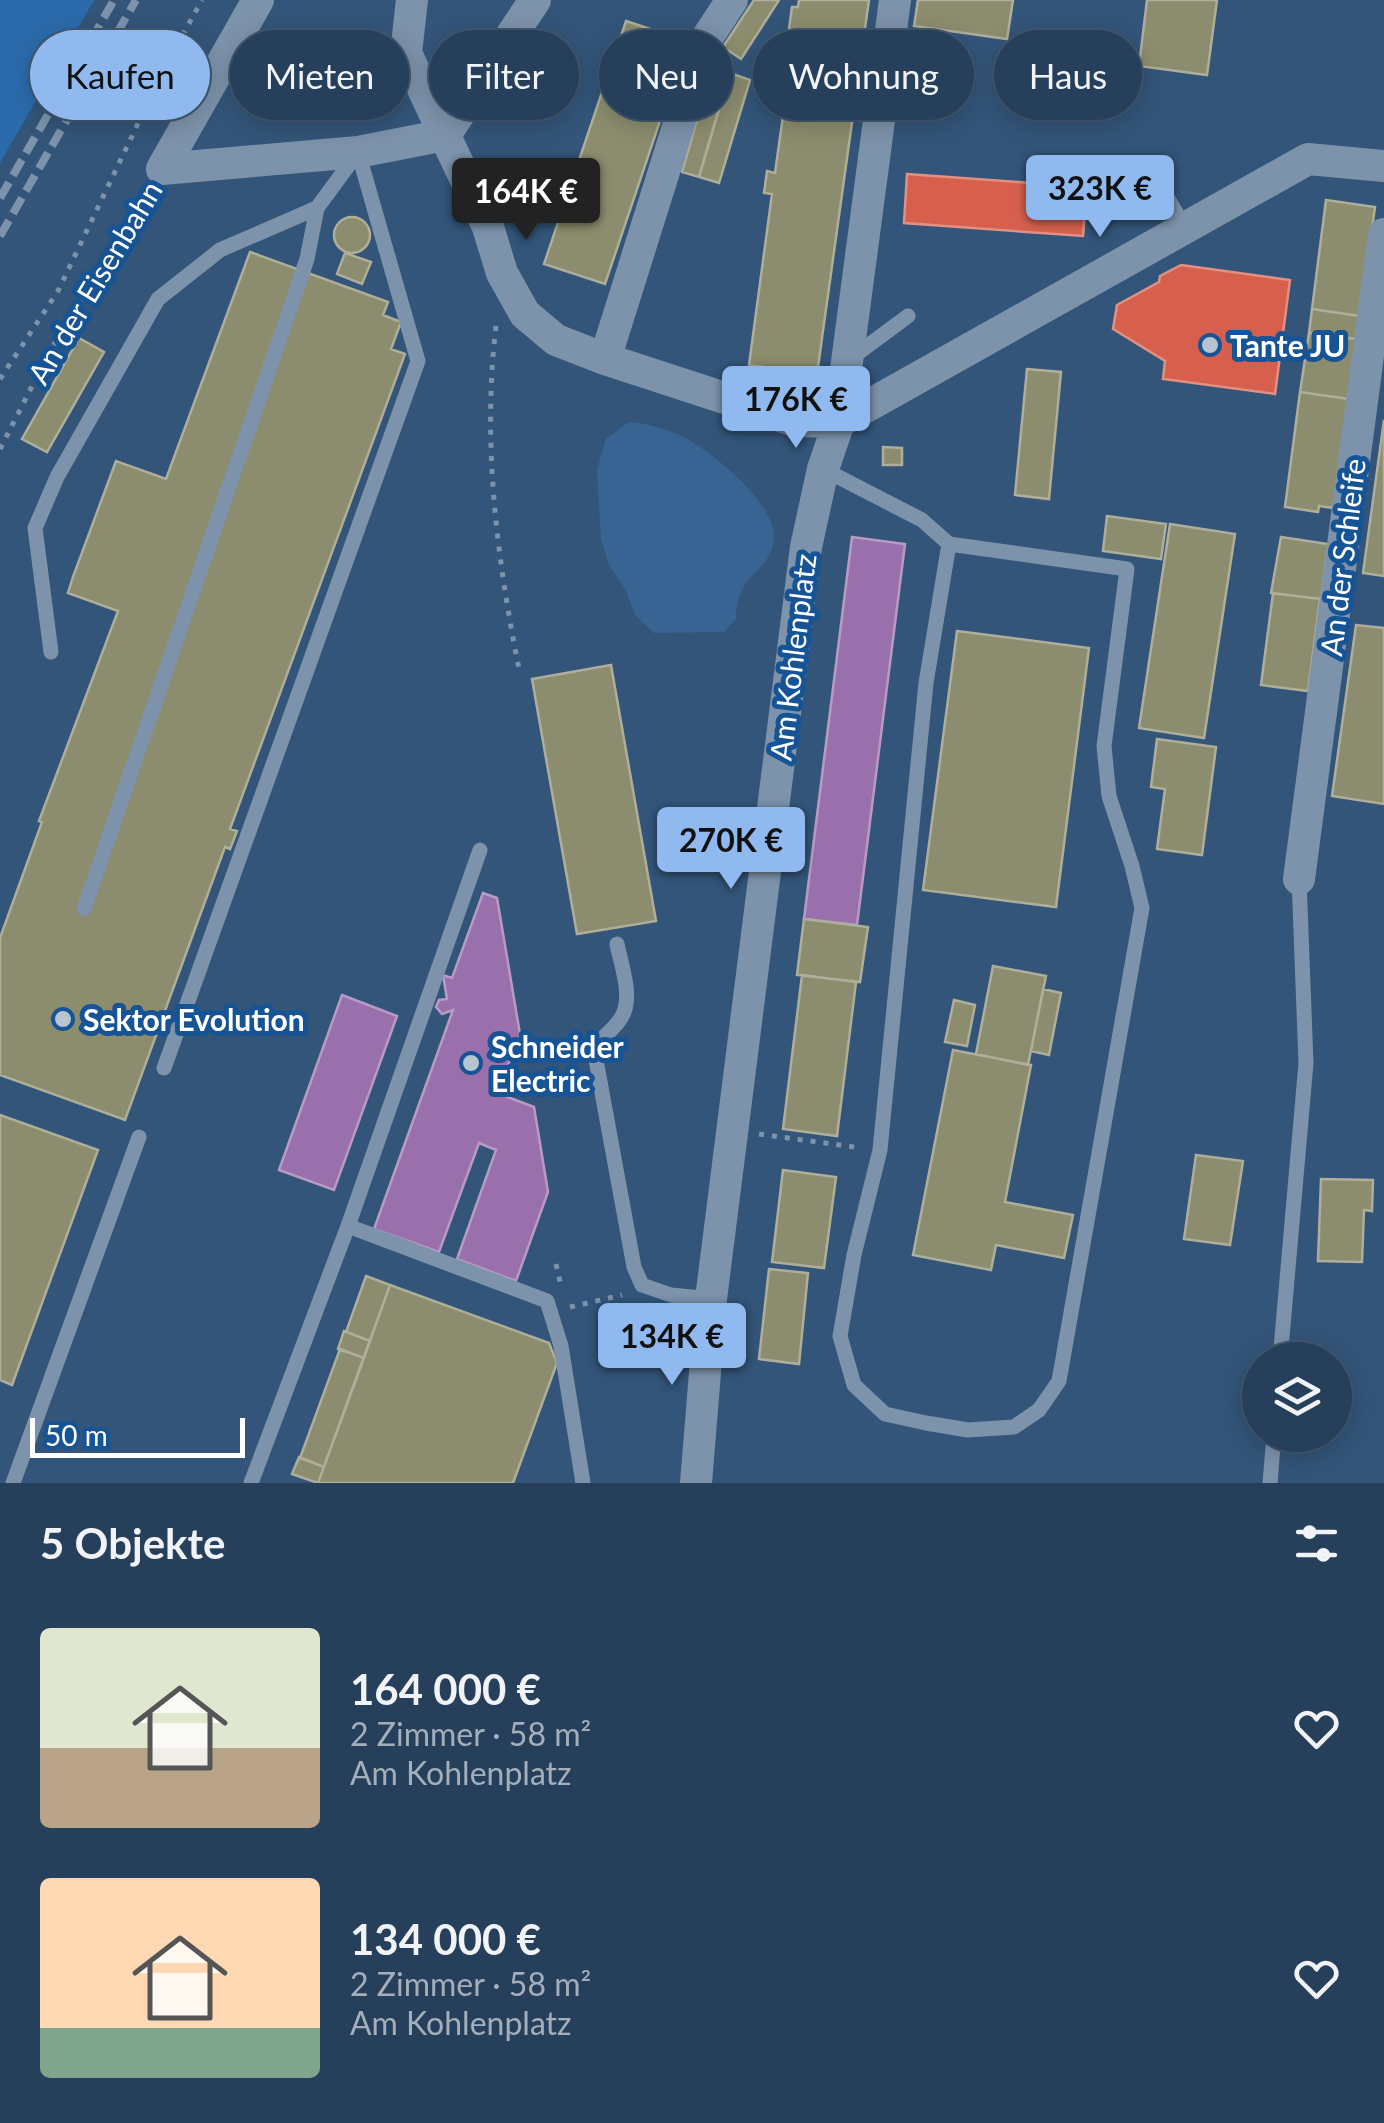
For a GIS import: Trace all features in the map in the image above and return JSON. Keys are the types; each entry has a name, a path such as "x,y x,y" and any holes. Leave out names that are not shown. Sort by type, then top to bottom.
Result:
{"street":[{"name":"An der Eisenbahn","path":"162,169 258,0"},
{"path":"412,0 406,53 488,228 502,273 525,314 556,340 795,421 839,422 1308,159 1384,166"},
{"path":"445,136 535,0"},
{"path":"605,359 705,40 732,0"},
{"path":"839,422 895,0"},
{"name":"An der Eisenbahn","path":"162,169 358,152 445,136"},
{"name":"An der Schleife","path":"1299,879 1384,234"},
{"name":"Am Kohlenplatz","path":"696,1483 711,1299 806,547 823,469 839,422"}],"lane":[{"path":"84,909 307,259 318,208 358,152"},
{"path":"164,1068 418,362 358,152"},
{"path":"1122,192 1163,190 1186,228"},
{"path":"50,652 34,528 57,477 158,300 220,250 318,208"},
{"path":"847,362 908,316"},
{"path":"823,469 922,520 949,544 1127,569 1104,746 1109,796 1142,908 1059,1381 1039,1410 1014,1428 968,1430 885,1414 854,1386 840,1336 854,1255 880,1150 926,683 949,544"},
{"path":"251,1483 348,1226 480,850"},
{"path":"1282,1342 1306,1063 1299,879"},
{"path":"618,944 628,1006 594,1049 634,1267 642,1285 672,1295 711,1299"},
{"path":"13,1483 139,1136"},
{"path":"348,1226 548,1300 561,1346 583,1483"},
{"path":"1270,1483 1273,1452"}],"path":[{"path":"0,378 58,291 166,65 202,0"},
{"name":"An der Eisenbahn","path":"0,450 50,351 162,169"},
{"path":"496,325 490,400 500,579 520,674"},
{"path":"807,1140 808,1132"},
{"path":"770,1136 880,1150"},
{"path":"566,1308 628,1294 636,1328"}],"shaded area":[{"path":"0,0 94,0 77,30 30,30 30,111 0,163"},
{"path":"629,422 663,429 695,443 742,482 768,514 773,530 769,556 746,583 736,619 724,632 654,633 635,615 625,589 608,563 601,539 597,470 606,439"}],"building: Handel":[{"path":"907,174 1087,187 1083,236 904,223"},
{"name":"Tante JU","path":"1181,265 1290,280 1275,394 1163,379 1165,361 1113,329 1117,305"}],"building: Büros":[{"path":"852,537 905,544 857,925 804,919"},
{"name":"Schneider Electric","path":"483,893 497,898 520,1034 497,1093 534,1107 548,1192 516,1281 457,1259 496,1150 479,1143 439,1252 374,1229 453,1010 442,1014 436,1007 439,1000 447,999 443,975 452,978"},
{"path":"342,995 397,1016 334,1190 279,1170"}],"building: Industrie":[{"path":"754,0 779,0 760,30 753,30 753,40 741,59 733,54 733,32"},
{"path":"799,0 869,0 865,30 789,29 792,7 798,7"},
{"path":"918,0 1013,0 1008,30 994,30 994,37 974,34 974,30 914,26"},
{"path":"1147,0 1217,0 1207,75 1142,66"},
{"path":"626,21 653,30 623,30"},
{"path":"733,74 750,80 719,183 699,177 716,120 733,120"},
{"path":"599,101 599,120 660,120 605,284 544,264"},
{"path":"697,120 715,120 699,177 682,172"},
{"path":"782,120 852,120 817,374 749,365 772,194 764,193 767,171 775,173"},
{"path":"1326,200 1375,207 1360,316 1312,309"},
{"path":"352,217 365,222 370,235 365,248 352,253 339,248 334,235 339,222"},
{"path":"250,252 388,302 383,315 401,322 391,349 405,354 230,829 237,831 230,849 225,847 125,1120 0,1075 0,938 42,822 39,821 118,611 68,593 73,577 116,461 166,479"},
{"path":"345,253 371,262 362,284 337,274"},
{"path":"1312,309 1360,316 1357,339 1309,333"},
{"path":"1309,333 1357,339 1349,399 1300,392"},
{"path":"79,338 104,352 47,452 22,439"},
{"path":"1027,369 1061,372 1049,499 1015,495"},
{"path":"1300,392 1349,399 1334,508 1319,506 1318,512 1285,507"},
{"path":"1384,420 1384,576 1363,573"},
{"path":"883,447 902,448 902,465 883,465"},
{"path":"1107,516 1166,524 1161,559 1103,551"},
{"path":"1170,524 1235,534 1204,738 1139,728"},
{"path":"1281,537 1328,544 1321,599 1271,593"},
{"path":"1273,593 1320,599 1308,691 1261,685"},
{"path":"1356,625 1384,628 1384,804 1332,796"},
{"path":"957,631 1089,648 1056,907 923,890"},
{"path":"611,665 656,921 577,934 532,679"},
{"path":"1157,739 1216,747 1202,855 1157,849 1165,789 1151,787"},
{"path":"804,919 868,927 860,982 797,975"},
{"path":"993,966 1046,976 1028,1065 976,1054"},
{"path":"802,975 856,982 837,1136 783,1129"},
{"path":"1043,989 1061,993 1049,1055 1031,1051"},
{"path":"954,1000 975,1005 967,1046 945,1042"},
{"path":"953,1050 1031,1065 1005,1202 1073,1215 1064,1258 996,1245 991,1270 913,1255"},
{"path":"0,1115 98,1150 12,1385 0,1380"},
{"path":"1196,1155 1243,1161 1230,1245 1184,1239"},
{"path":"783,1170 836,1177 824,1268 772,1262"},
{"path":"1321,1179 1373,1180 1372,1211 1364,1210 1362,1262 1318,1261"},
{"path":"769,1269 808,1273 799,1364 759,1359"},
{"path":"366,1276 390,1285 370,1341 346,1332"},
{"path":"390,1285 549,1343 557,1363 513,1483 318,1483"},
{"path":"344,1331 370,1341 364,1358 338,1349"},
{"path":"340,1349 364,1358 324,1467 300,1458"},
{"path":"299,1457 324,1467 318,1483 292,1474"}],"railway":[{"path":"0,198 114,0"},
{"path":"0,236 136,0"}],"place":[{"name":"Tante JU","path":"1210,345"},
{"name":"Sektor Evolution","path":"63,1019"},
{"name":"Schneider Electric","path":"471,1063"}]}
